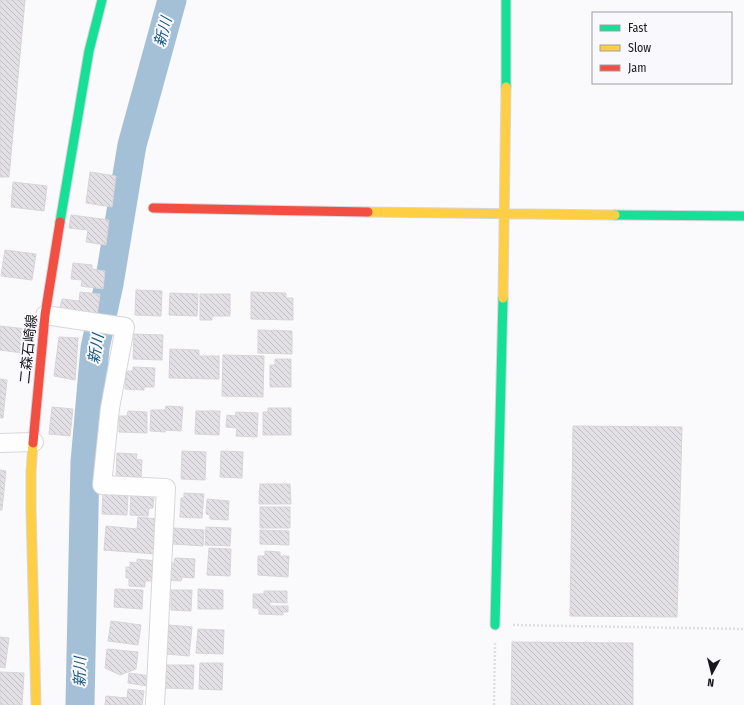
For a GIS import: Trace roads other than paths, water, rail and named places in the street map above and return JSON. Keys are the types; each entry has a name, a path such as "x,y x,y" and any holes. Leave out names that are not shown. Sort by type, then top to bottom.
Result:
{"street":[{"name":"二森石崎線","path":"36,705 31,509 34,442 45,315 89,51 102,0"},
{"path":"495,625 505,215 506,0"},
{"path":"153,208 505,215 744,216"},
{"path":"45,315 124,327 110,408 102,485 166,488 155,705"},
{"path":"0,443 34,442"}],"waterway":[{"name":"新川","path":"80,705 85,462 95,348 109,284 132,145 172,0"}]}
